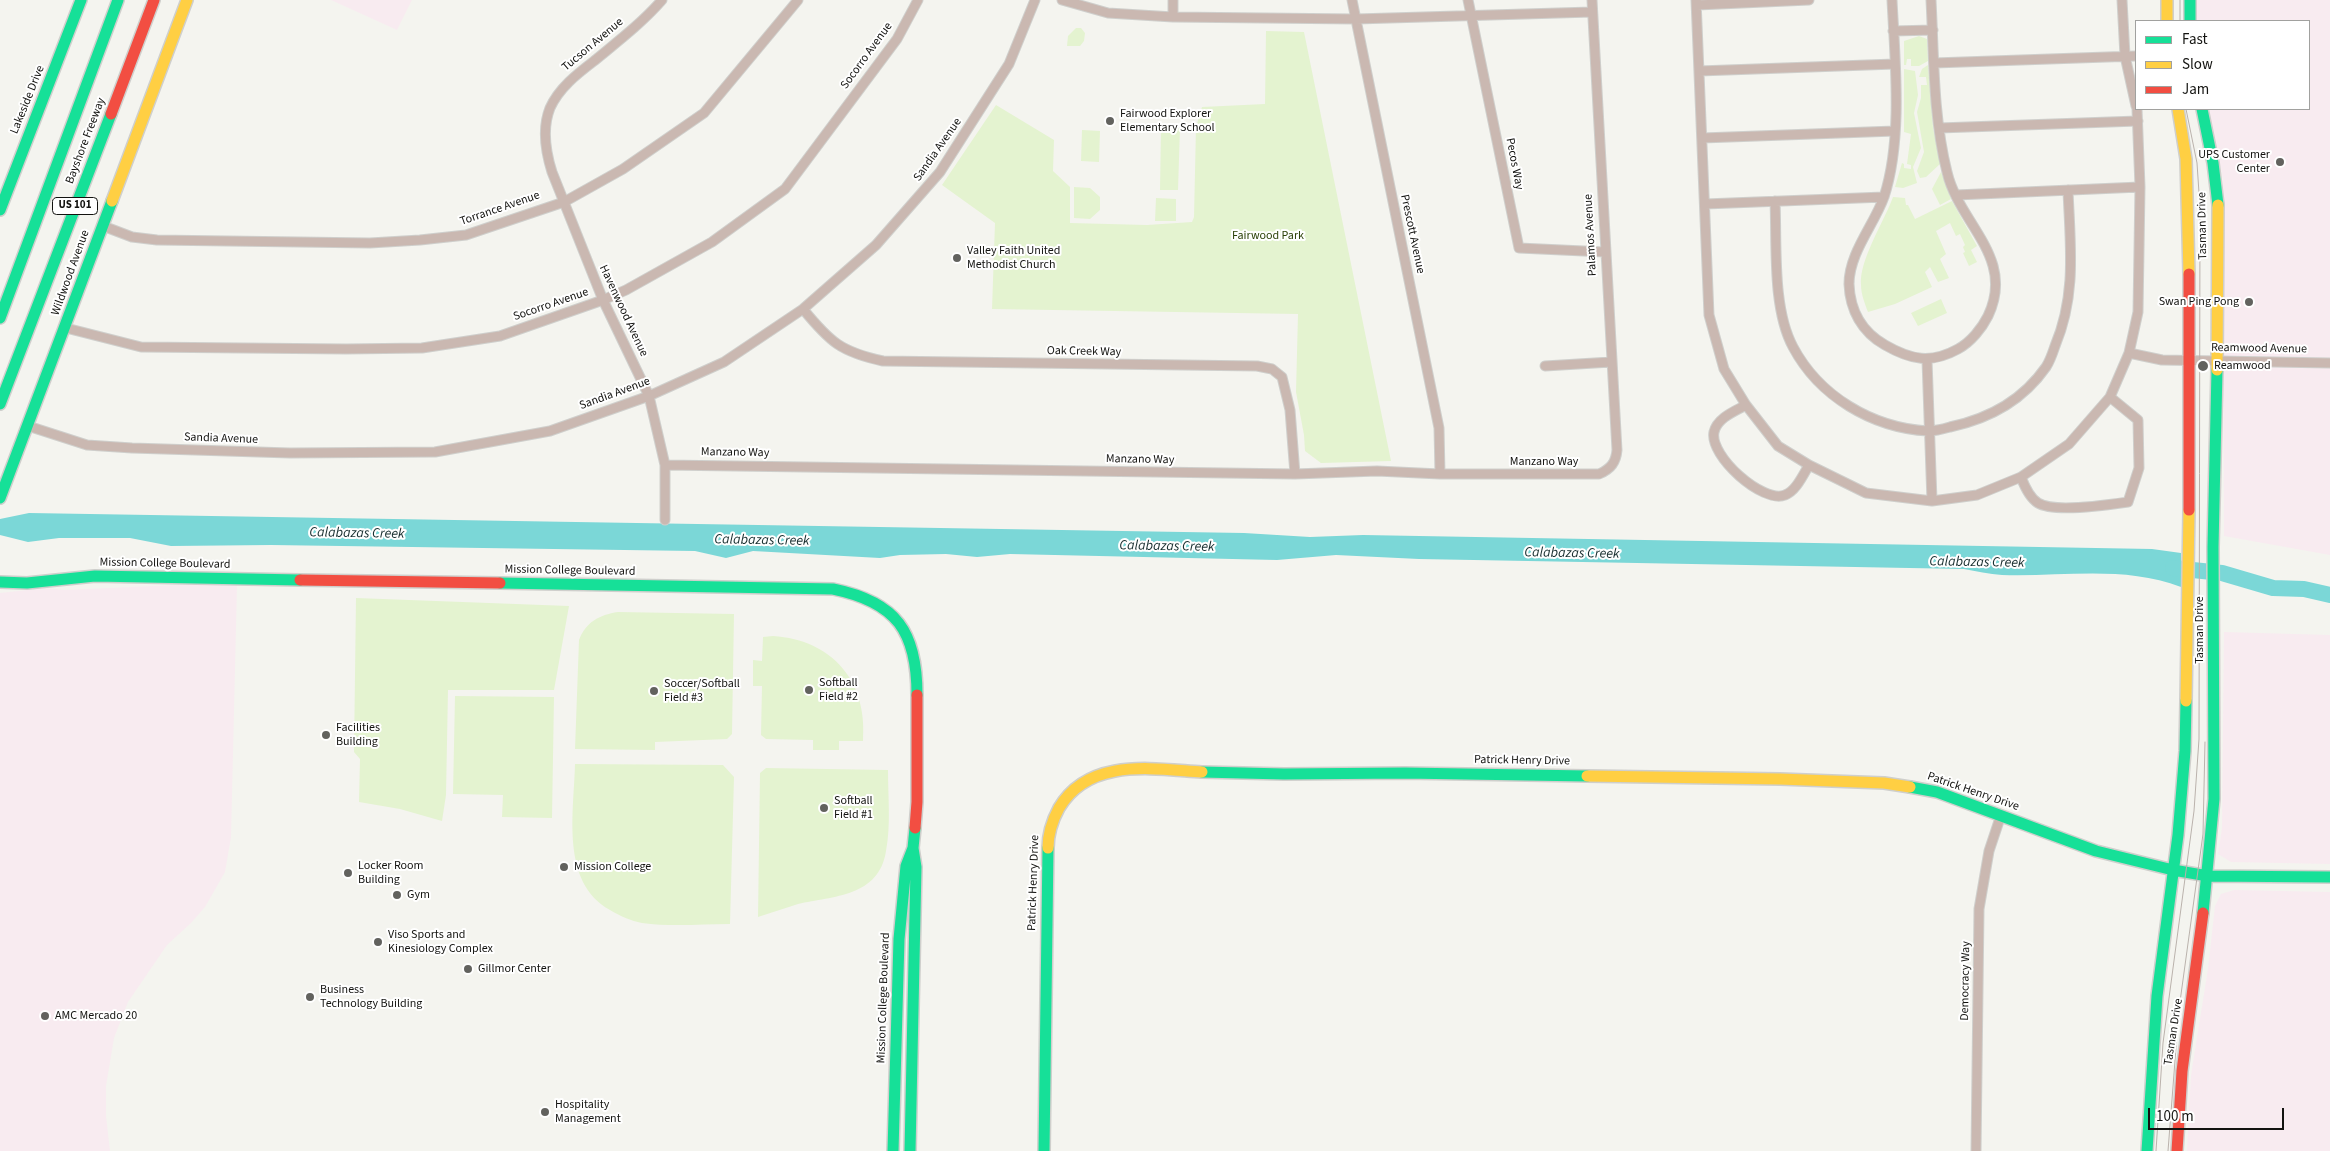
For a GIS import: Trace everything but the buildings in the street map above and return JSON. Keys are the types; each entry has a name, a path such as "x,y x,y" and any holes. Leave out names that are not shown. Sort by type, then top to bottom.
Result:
{"main road":[{"name":"Lakeside Drive","path":"0,210 81,0"},
{"name":"Bayshore Freeway","path":"0,318 118,0"},
{"name":"Bayshore Freeway","path":"0,404 154,0"},
{"name":"Wildwood Avenue","path":"0,498 66,328 187,0"},
{"path":"2167,0 2167,20"},
{"path":"2190,0 2190,20"},
{"name":"Tasman Drive","path":"2147,1151 2157,996 2174,870 2183,781 2189,603 2188,186 2178,110"},
{"name":"Tasman Drive","path":"2177,1151 2181,1078 2200,947 2214,799 2213,559 2218,361 2218,208 2213,164 2202,110"},
{"name":"Mission College Boulevard","path":"0,582 27,582 95,576 834,589 853,592 877,603 894,617 903,628 914,652 918,678 917,802 913,848 916,867 910,1151"},
{"name":"Patrick Henry Drive","path":"1044,1151 1048,837 1056,814 1067,797 1086,780 1119,769 1149,768 1211,772 1343,775 1430,774 1859,781 1920,788 2001,814 2096,851 2174,870 2208,876 2330,877"},
{"name":"Mission College Boulevard","path":"893,1151 899,939 906,866 913,848"}],"street":[{"name":"Tucson Avenue","path":"564,202 546,154 546,134 550,109 574,76 650,13 662,0"},
{"name":"Torrance Avenue","path":"103,226 132,237 157,240 370,243 466,235 564,202 623,169 704,113 798,0"},
{"name":"Socorro Avenue","path":"66,328 140,347 422,348 500,336 603,300 712,242 785,189 897,39 918,0"},
{"name":"Sandia Avenue","path":"28,426 87,445 132,448 290,453 435,452 550,431 649,396 724,362 803,309 876,245 940,172 1009,64 1035,0"},
{"path":"1062,0 1108,13 1173,16 1356,20 1592,12"},
{"path":"1173,16 1174,0"},
{"name":"Prescott Avenue","path":"1352,0 1439,428 1440,474"},
{"name":"Pecos Way","path":"1468,0 1519,248 1605,252"},
{"name":"Palamos Avenue","path":"1592,0 1617,450 1616,460 1612,466"},
{"path":"1809,0 1696,3 1710,315 1724,369 1746,404 1778,446 1809,465 1866,494 1932,500 1977,495 2021,477 2069,444 2110,397 2129,353 2138,312 2140,187 2136,110"},
{"path":"1892,0 1895,64 1895,131 1884,197 1854,261 1849,283 1852,306 1863,328 1876,340 1907,357 1927,360 1959,349 1984,325 1994,302 1996,278 1992,260 1956,195 1947,174 1936,111 1931,0"},
{"path":"2122,0 2125,56 2135,103"},
{"path":"1894,31 1932,30"},
{"path":"1934,63 2135,56"},
{"path":"1699,71 1895,64"},
{"path":"1939,128 2138,121"},
{"path":"1702,138 1895,131"},
{"path":"1956,195 2140,187"},
{"path":"1775,201 1781,304 1792,345 1804,365 1820,384 1859,412 1900,427 1930,431 1974,422 2013,402 2047,366 2065,323 2071,284 2068,190"},
{"path":"1705,204 1884,197"},
{"name":"Havenwood Avenue","path":"564,202 603,300 649,396 665,465 664,520"},
{"name":"Oak Creek Way","path":"803,309 821,331 847,352 883,361 1257,366 1272,369 1282,377 1290,410 1295,474"},
{"name":"Reamwood Avenue","path":"2129,353 2151,359 2188,361 2330,363"},
{"path":"1927,360 1932,500"},
{"path":"1545,366 1611,362"},
{"path":"2021,477 2033,499 2039,504 2047,506 2096,507 2128,502 2139,468 2138,420 2110,397"},
{"path":"1746,404 1730,413 1718,424 1714,432 1719,452 1729,465 1749,483 1768,496 1778,497 1793,490 1809,465"},
{"name":"Manzano Way","path":"665,465 1295,474 1378,471 1440,474 1599,474 1612,466"},
{"name":"Democracy Way","path":"1976,1151 1979,909 1989,851 2001,814"}],"shaded area":[{"path":"331,0 412,0 397,30"},
{"path":"2195,0 2330,0 2330,555 2224,536 2223,179 2208,110 2310,110 2310,20 2195,20"},
{"path":"200,584 237,585 231,837 225,872 205,907 167,945 128,1002 114,1038 106,1086 106,1116 110,1151 0,1151 0,593 46,588 64,590"},
{"path":"2224,632 2330,635 2330,864 2231,862 2218,854 2222,828"},
{"path":"2234,890 2330,892 2330,1151 2187,1151 2191,1075 2208,969 2215,906 2221,894"}],"green space":[{"path":"1076,28 1081,28 1085,33 1084,41 1080,46 1067,46 1068,36"},
{"name":"Fairwood Park","path":"1266,31 1304,32 1391,461 1321,463 1305,451 1296,392 1298,314 992,309 995,223 942,185 996,105 1054,140 1053,171 1070,187 1070,223 1147,225 1192,222 1194,217 1196,127 1202,107 1265,104"},
{"path":"1919,36 1927,39 1928,61 1919,66 1911,66 1911,59 1907,59 1906,65 1904,65 1904,41"},
{"path":"1928,65 1933,128 1940,164 1926,177 1920,178 1917,171 1924,152 1917,112 1921,98 1921,85 1927,85 1926,77 1919,77 1922,69"},
{"path":"1904,69 1915,71 1918,95 1914,113 1921,148 1913,167 1917,183 1903,188 1895,187 1902,163 1904,168 1911,169 1911,165 1907,164 1911,134 1904,132"},
{"path":"1161,128 1180,128 1178,190 1160,190"},
{"path":"1082,130 1100,131 1099,162 1081,161"},
{"path":"1941,172 1951,199 1940,205 1932,189"},
{"path":"1074,187 1090,188 1100,197 1100,210 1090,219 1074,218"},
{"path":"1893,197 1905,198 1906,205 1908,205 1915,219 1952,201 1977,246 1971,250 1977,262 1969,266 1963,253 1965,252 1963,247 1965,245 1960,234 1956,236 1950,223 1936,231 1946,254 1940,259 1949,278 1938,282 1930,267 1925,272 1932,287 1895,304 1868,312 1863,299 1861,275 1868,253"},
{"path":"1156,198 1176,199 1176,221 1155,221"},
{"path":"1941,299 1947,313 1918,326 1911,313"},
{"path":"356,598 569,606 554,690 448,690 446,795 442,821 400,809 359,802 360,759 354,752"},
{"name":"Soccer/Softball Field #3","path":"618,612 734,614 732,734 727,739 655,742 655,750 575,749 579,640 585,628 594,620"},
{"name":"Softball Field #2","path":"773,636 794,639 813,646 829,655 842,668 853,683 859,700 863,720 863,741 839,741 839,750 813,750 813,740 766,739 761,735 762,686 753,686 753,660 762,661 763,637"},
{"path":"455,696 554,697 552,818 502,817 503,795 453,794"},
{"path":"575,764 723,765 734,777 730,924 675,925 642,923 630,920 610,910 594,898 583,882 573,844"},
{"name":"Softball Field #1","path":"766,768 888,770 888,841 882,866 874,878 852,892 798,904 758,917 760,773"}],"water":[{"path":"29,513 1244,533 1310,537 1363,535 2152,549 2181,553 2181,587 2159,580 2115,574 2002,575 1964,569 1419,559 1336,555 1277,560 1010,554 977,557 946,554 900,555 880,558 753,551 726,558 695,551 271,545 171,546 130,538 59,538 28,542 0,535 0,519"}],"waterway":[{"name":"Calabazas Creek","path":"2173,568 2222,573 2273,588 2304,589 2330,595"}],"tram line":[{"path":"2180,0 2180,20"},
{"path":"2156,1151 2163,1043 2194,811 2199,739 2200,208 2197,163 2186,110"},
{"path":"2168,1151 2179,1009 2203,834 2205,742"}],"traffic: fast":[{"path":"0,210 81,0"},
{"path":"0,318 118,0"},
{"path":"2190,0 2190,20"},
{"path":"2202,110 2213,163 2218,205"},
{"path":"0,404 111,114"},
{"path":"0,498 112,201"},
{"path":"2203,913 2214,799 2213,547 2217,370"},
{"path":"0,582 27,583 95,576 300,580"},
{"path":"500,583 833,589 873,602 888,612 899,623 907,637 913,654 917,695"},
{"path":"2147,1151 2157,996 2178,835 2185,751 2186,701"},
{"path":"1202,772 1587,776"},
{"path":"1910,787 1937,792 2096,851 2173,870 2208,876 2330,877"},
{"path":"893,1151 899,939 906,866 913,848 915,828"},
{"path":"910,1151 916,867 913,848"},
{"path":"1044,1151 1048,848"}],"traffic: slow":[{"path":"112,201 187,0"},
{"path":"2167,0 2167,20"},
{"path":"2178,110 2186,159 2189,274"},
{"path":"2217,370 2218,205"},
{"path":"2186,701 2189,510"},
{"path":"1048,848 1051,828 1059,808 1072,792 1087,780 1105,773 1123,770 1163,769 1202,772"},
{"path":"1587,776 1780,779 1884,783 1910,787"}],"traffic: jam":[{"path":"111,114 154,0"},
{"path":"2189,274 2189,510"},
{"path":"300,580 500,583"},
{"path":"915,828 917,802 917,695"},
{"path":"2177,1151 2182,1071 2203,913"}],"place":[{"name":"Fairwood Explorer Elementary School","path":"1110,121"},
{"name":"UPS Customer Center","path":"2280,162"},
{"name":"Valley Faith United Methodist Church","path":"957,258"},
{"name":"Swan Ping Pong","path":"2249,302"},
{"name":"Reamwood","path":"2203,366"},
{"name":"Softball Field #2","path":"809,690"},
{"name":"Soccer/Softball Field #3","path":"654,691"},
{"name":"Facilities Building","path":"326,735"},
{"name":"Softball Field #1","path":"824,808"},
{"name":"Mission College","path":"564,867"},
{"name":"Locker Room Building","path":"348,873"},
{"name":"Gym","path":"397,895"},
{"name":"Viso Sports and Kinesiology Complex","path":"378,942"},
{"name":"Gillmor Center","path":"468,969"},
{"name":"Business Technology Building","path":"310,997"},
{"name":"AMC Mercado 20","path":"45,1016"},
{"name":"Hospitality Management","path":"545,1112"}]}
